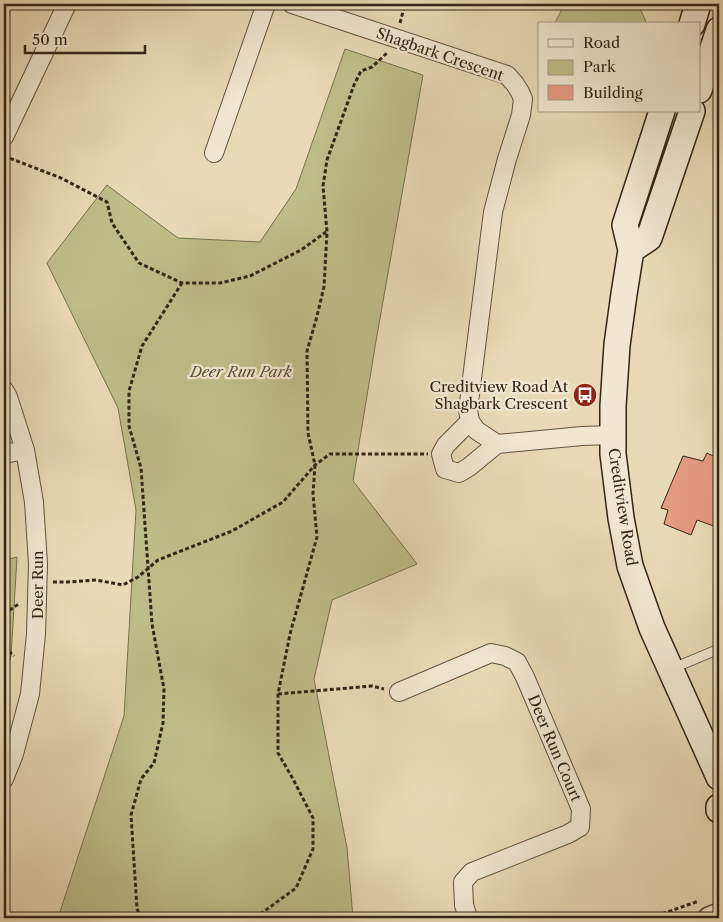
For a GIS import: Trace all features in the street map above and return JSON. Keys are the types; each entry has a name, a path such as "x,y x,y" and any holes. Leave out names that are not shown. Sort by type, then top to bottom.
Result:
{"main road":[{"path":"693,22 698,4"},
{"path":"700,87 719,30"},
{"name":"Creditview Road","path":"662,112 625,225 632,250 619,330 612,435 616,485 630,566 652,628 719,777"},
{"path":"632,250 649,238 692,112"}],"street":[{"path":"4,137 67,4"},
{"path":"214,154 266,4"},
{"name":"Shagbark Crescent","path":"292,4 506,75 515,84 523,99 521,115 493,212 468,410 470,421"},
{"name":"Deer Run","path":"4,390 25,450 34,502 38,564 36,634 30,694 14,754 4,779"},
{"path":"497,444 476,430 470,421 446,445 441,454 445,469 459,473 497,444 612,435"},
{"path":"4,454 25,450"},
{"name":"Deer Run Court","path":"399,692 491,653 505,656 517,662 581,809 580,827 568,834 472,872 463,882 464,905 468,918"},
{"path":"706,909 719,914"}],"lane":[{"path":"671,670 719,649"}],"path":[{"path":"255,918 296,888 314,849 313,818 278,753 278,694 290,634 317,537 313,494 315,465 308,433 306,351 324,287 327,232 323,186 327,160 354,85 361,71 372,67 393,47 405,4"},
{"path":"4,156 61,178 107,202 112,223 140,263 182,283 220,283 250,276 302,250 327,232"},
{"path":"142,918 137,909 131,815 141,779 154,763 163,723 164,689 152,624 141,468 129,426 129,391 142,346 182,283"},
{"path":"38,582 96,580 123,585 138,577 158,560 232,531 283,502 315,465 330,454 441,454"},
{"path":"4,647 14,656"},
{"path":"278,694 372,686 399,692"},
{"path":"650,918 706,909"}],"green space":[{"path":"565,4 638,4 646,22 555,22"},
{"name":"Deer Run Park","path":"345,49 423,75 353,481 417,564 332,600 314,679 347,848 353,918 58,918 124,716 136,510 118,408 47,263 107,185 178,238 260,242 296,189"},
{"path":"17,557 11,656 4,682 4,560"}],"building":[{"path":"707,453 719,459 719,528 697,520 691,535 664,524 668,510 661,508 683,456 703,461"}],"place":[{"name":"Creditview Road At Shagbark Crescent","path":"585,395"}]}
